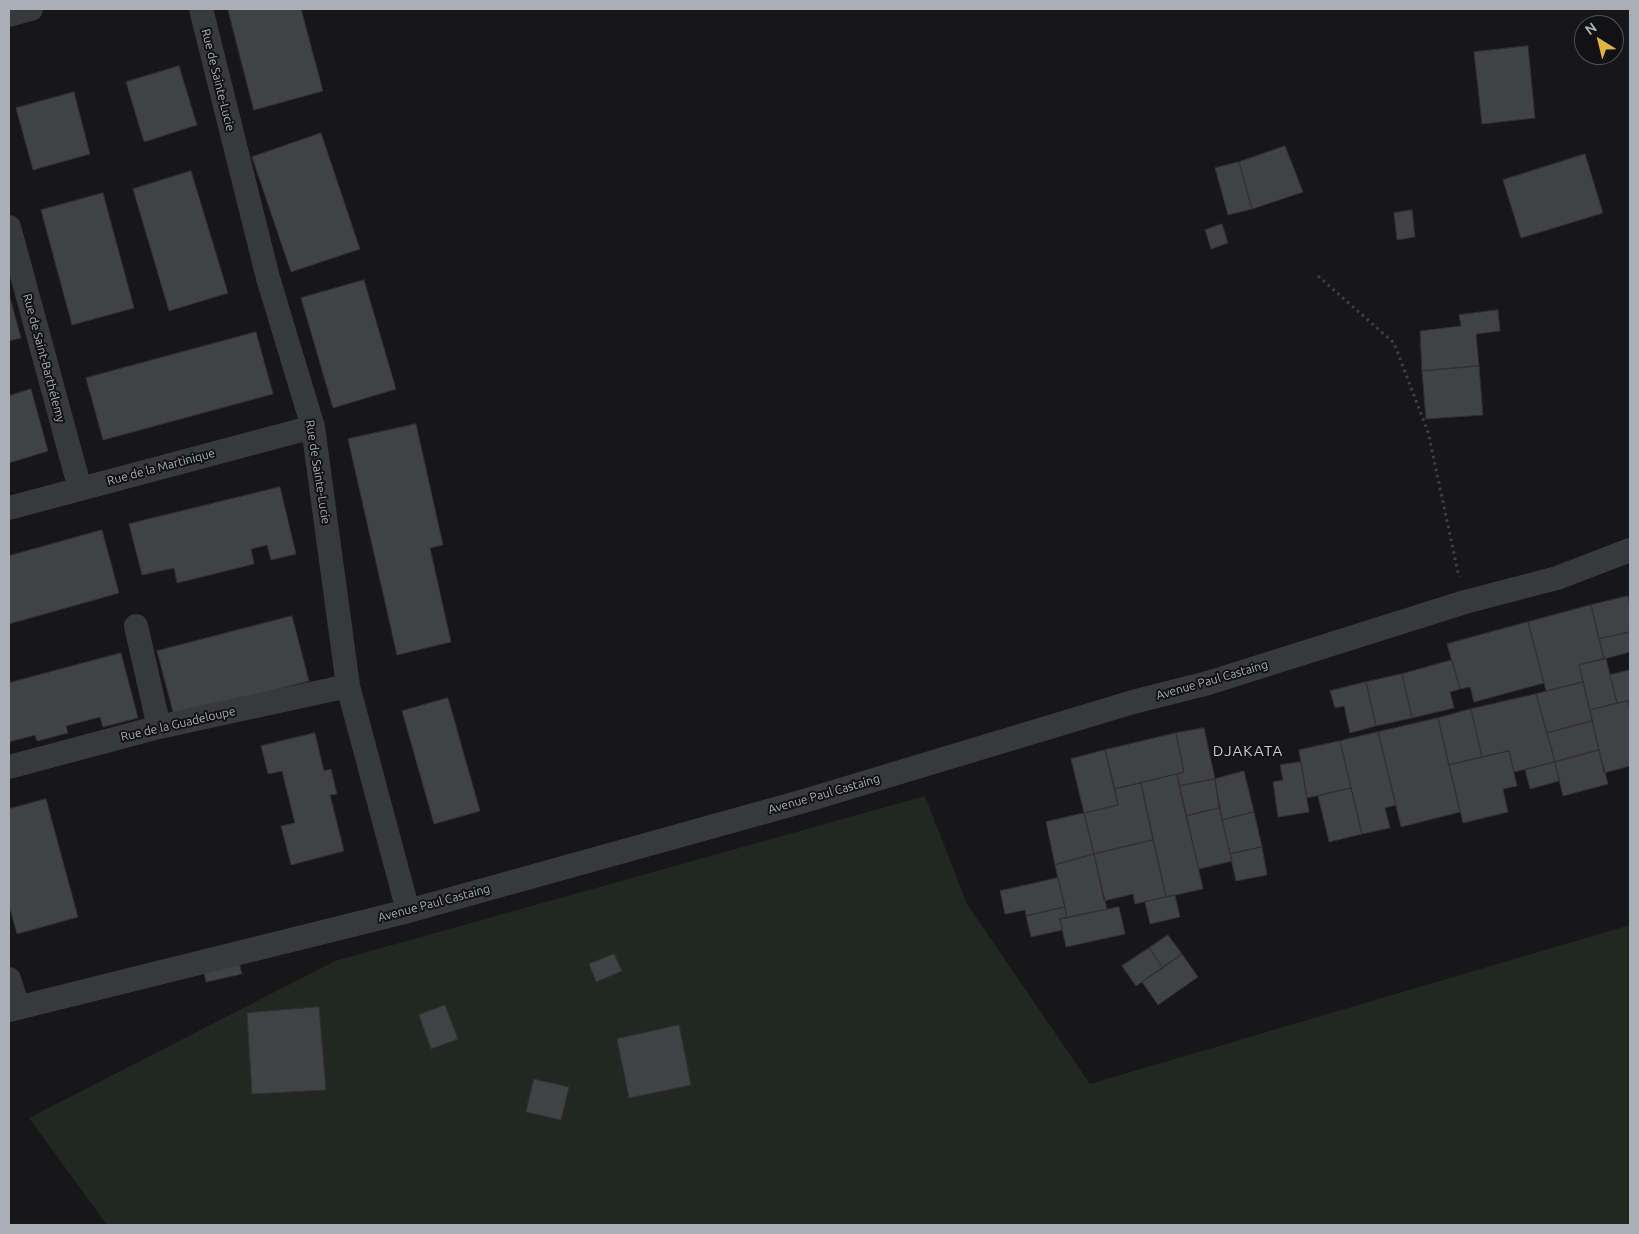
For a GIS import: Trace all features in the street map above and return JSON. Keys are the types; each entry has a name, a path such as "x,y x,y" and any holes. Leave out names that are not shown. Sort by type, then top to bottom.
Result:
{"street":[{"path":"9,15 31,9"},
{"name":"Rue de Sainte-Lucie","path":"201,9 268,278 313,427 348,686 408,910"},
{"name":"Rue de Saint-Barthélemy","path":"9,227 80,489"},
{"name":"Rue de la Martinique","path":"9,508 313,427"},
{"name":"Avenue Paul Castaing","path":"13,1009 408,910 804,800 1133,702 1208,683 1465,602 1557,578 1630,550"},
{"path":"136,626 159,727"},
{"name":"Rue de la Guadeloupe","path":"9,767 159,727 348,686"},
{"path":"9,979 13,1009"}],"path":[{"path":"1318,276 1394,343 1428,432 1465,602"}],"shaded area":[{"path":"925,796 967,904 1090,1084 1630,925 1630,1225 107,1225 29,1118 335,961"}],"building":[{"path":"228,9 301,9 323,91 254,110"},
{"path":"1528,46 1535,118 1482,124 1474,52"},
{"path":"179,66 197,125 144,142 126,82"},
{"path":"74,92 90,154 33,170 16,108"},
{"path":"321,133 360,249 291,272 252,157"},
{"path":"1285,146 1303,192 1252,209 1239,162"},
{"path":"1585,154 1603,213 1521,238 1503,180"},
{"path":"1239,162 1252,209 1228,215 1215,168"},
{"path":"191,171 228,293 169,311 133,189"},
{"path":"103,193 134,308 72,325 41,210"},
{"path":"1412,210 1415,237 1397,240 1394,213"},
{"path":"1222,224 1228,243 1211,249 1205,230"},
{"path":"364,280 396,389 333,408 301,298"},
{"path":"9,294 21,338 9,341"},
{"path":"1498,310 1500,331 1476,334 1479,366 1422,371 1420,331 1461,326 1459,315"},
{"path":"256,332 273,394 103,440 86,378"},
{"path":"1479,366 1483,415 1426,419 1422,371"},
{"path":"31,389 48,451 9,463 9,396"},
{"path":"416,424 443,545 430,548 451,642 397,655 348,439"},
{"path":"280,487 296,554 271,560 267,545 251,549 254,564 177,583 174,568 142,575 129,524"},
{"path":"102,530 119,593 9,624 9,556"},
{"path":"1628,596 1630,632 1599,639 1591,605"},
{"path":"1591,605 1604,659 1579,665 1583,682 1546,691 1528,622"},
{"path":"292,616 309,681 174,716 157,651"},
{"path":"1528,622 1544,683 1474,702 1470,687 1460,689 1447,644"},
{"path":"1630,632 1630,652 1604,659 1599,639"},
{"path":"121,653 138,718 103,727 100,717 66,726 68,733 37,741 35,735 9,742 9,683"},
{"path":"1606,658 1617,703 1590,710 1579,665"},
{"path":"1452,660 1460,689 1450,692 1454,708 1412,718 1402,674"},
{"path":"1630,670 1630,709 1628,701 1617,703 1610,675"},
{"path":"1402,674 1412,718 1376,726 1366,682"},
{"path":"1366,682 1376,726 1350,733 1344,706 1335,708 1330,691"},
{"path":"1583,682 1592,721 1547,733 1536,694"},
{"path":"1536,694 1555,762 1514,772 1509,751 1482,757 1471,709"},
{"path":"448,698 480,811 434,824 402,711"},
{"path":"1628,701 1630,709 1630,766 1604,773 1590,710"},
{"path":"1471,709 1482,757 1449,765 1438,718"},
{"path":"1438,718 1460,812 1401,827 1378,732"},
{"path":"1592,721 1599,750 1555,762 1547,733"},
{"path":"1204,728 1215,779 1179,786 1177,774 1184,772 1176,733"},
{"path":"1378,732 1396,805 1385,808 1390,828 1362,834 1340,741"},
{"path":"315,733 324,771 331,769 337,794 330,795 344,851 291,865 281,826 295,823 282,771 268,774 261,746"},
{"path":"1176,733 1184,772 1115,789 1105,750"},
{"path":"1340,741 1351,788 1307,798 1299,750"},
{"path":"1105,750 1118,805 1084,813 1071,759"},
{"path":"1599,750 1608,784 1563,796 1555,762"},
{"path":"1509,751 1517,786 1503,789 1508,812 1463,823 1449,765"},
{"path":"1301,762 1309,812 1278,817 1273,782 1283,780 1280,765"},
{"path":"1555,762 1559,781 1530,789 1525,770"},
{"path":"1244,771 1254,812 1222,820 1215,779"},
{"path":"1177,774 1203,889 1166,897 1141,783"},
{"path":"1215,779 1219,808 1186,816 1179,786"},
{"path":"1141,783 1153,840 1094,854 1084,813 1118,805 1115,789"},
{"path":"1351,788 1362,834 1329,842 1318,796"},
{"path":"46,799 78,917 17,934 9,905 9,809"},
{"path":"1219,808 1232,861 1199,869 1186,816"},
{"path":"1254,812 1262,847 1230,854 1222,820"},
{"path":"1084,813 1094,854 1055,865 1046,822"},
{"path":"1153,840 1166,897 1135,904 1133,894 1104,901 1094,854"},
{"path":"1262,847 1267,875 1236,881 1230,854"},
{"path":"1094,854 1107,909 1067,918 1055,865"},
{"path":"1058,878 1065,907 1026,916 1025,910 1005,914 1000,891"},
{"path":"1175,895 1180,917 1150,924 1145,902"},
{"path":"1065,907 1067,918 1060,919 1062,930 1031,937 1026,916"},
{"path":"1119,907 1125,934 1066,947 1060,919"},
{"path":"1168,935 1182,954 1163,968 1149,948"},
{"path":"1149,948 1163,968 1136,986 1122,966"},
{"path":"614,954 622,971 596,982 589,964"},
{"path":"1182,954 1198,977 1158,1005 1142,982"},
{"path":"237,955 242,974 206,982 202,964"},
{"path":"445,1005 458,1039 431,1049 419,1015"},
{"path":"319,1007 326,1090 252,1094 247,1013"},
{"path":"679,1025 691,1085 629,1098 617,1039"},
{"path":"534,1079 569,1087 561,1120 526,1112"}],"district":[{"name":"DJAKATA","path":"1248,751"}]}
